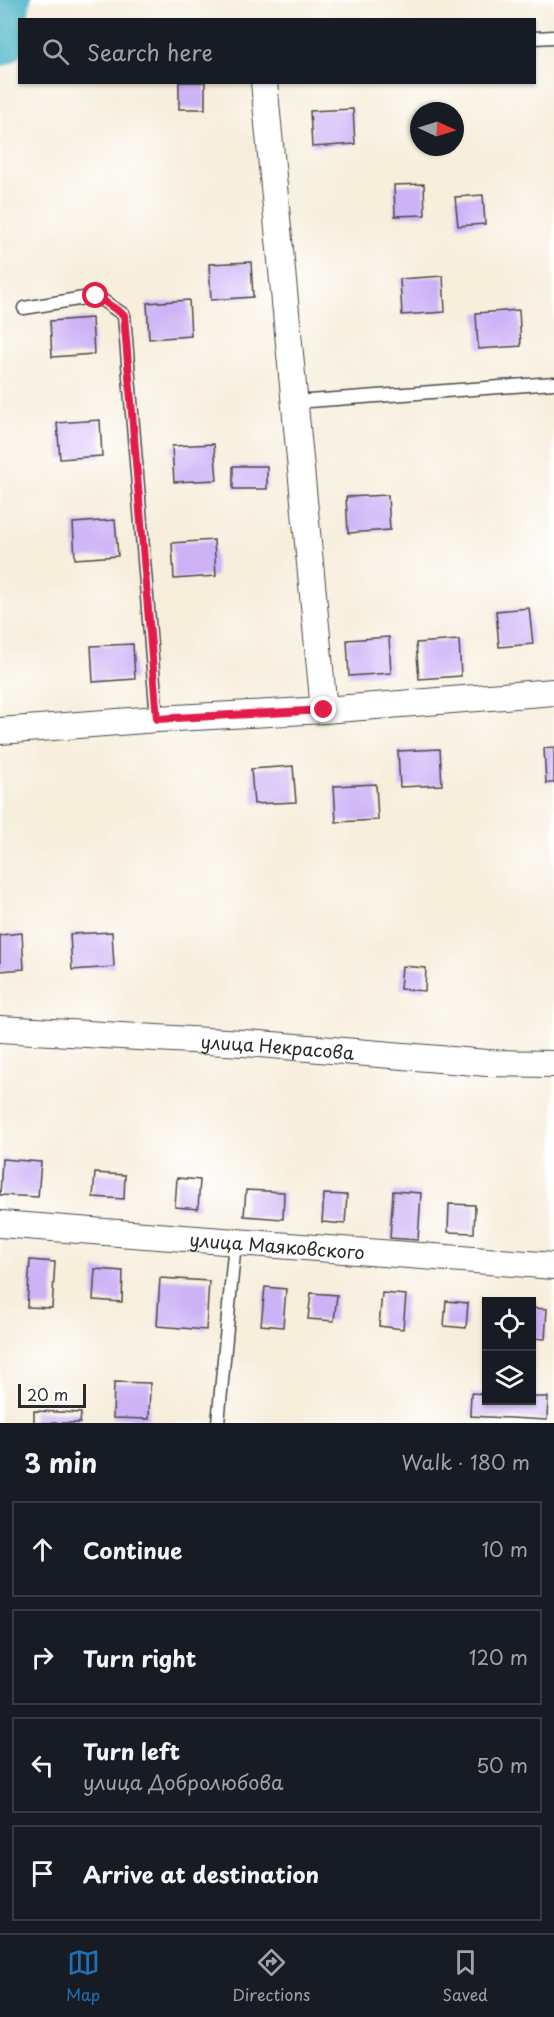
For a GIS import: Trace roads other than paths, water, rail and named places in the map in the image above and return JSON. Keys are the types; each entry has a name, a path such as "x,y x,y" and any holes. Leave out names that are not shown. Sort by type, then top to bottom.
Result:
{"street":[{"path":"264,84 324,710"},
{"path":"0,731 157,719 324,710 554,692"},
{"name":"улица Некрасова","path":"0,1029 260,1044 488,1063 554,1064"},
{"name":"улица Маяковского","path":"0,1224 554,1266"}],"lane":[{"path":"536,38 554,37"},
{"path":"24,308 96,296 124,315 157,719"},
{"path":"295,402 554,383"},
{"path":"218,1423 235,1242"}],"waterway":[{"path":"0,46 3,45 11,0"}]}
